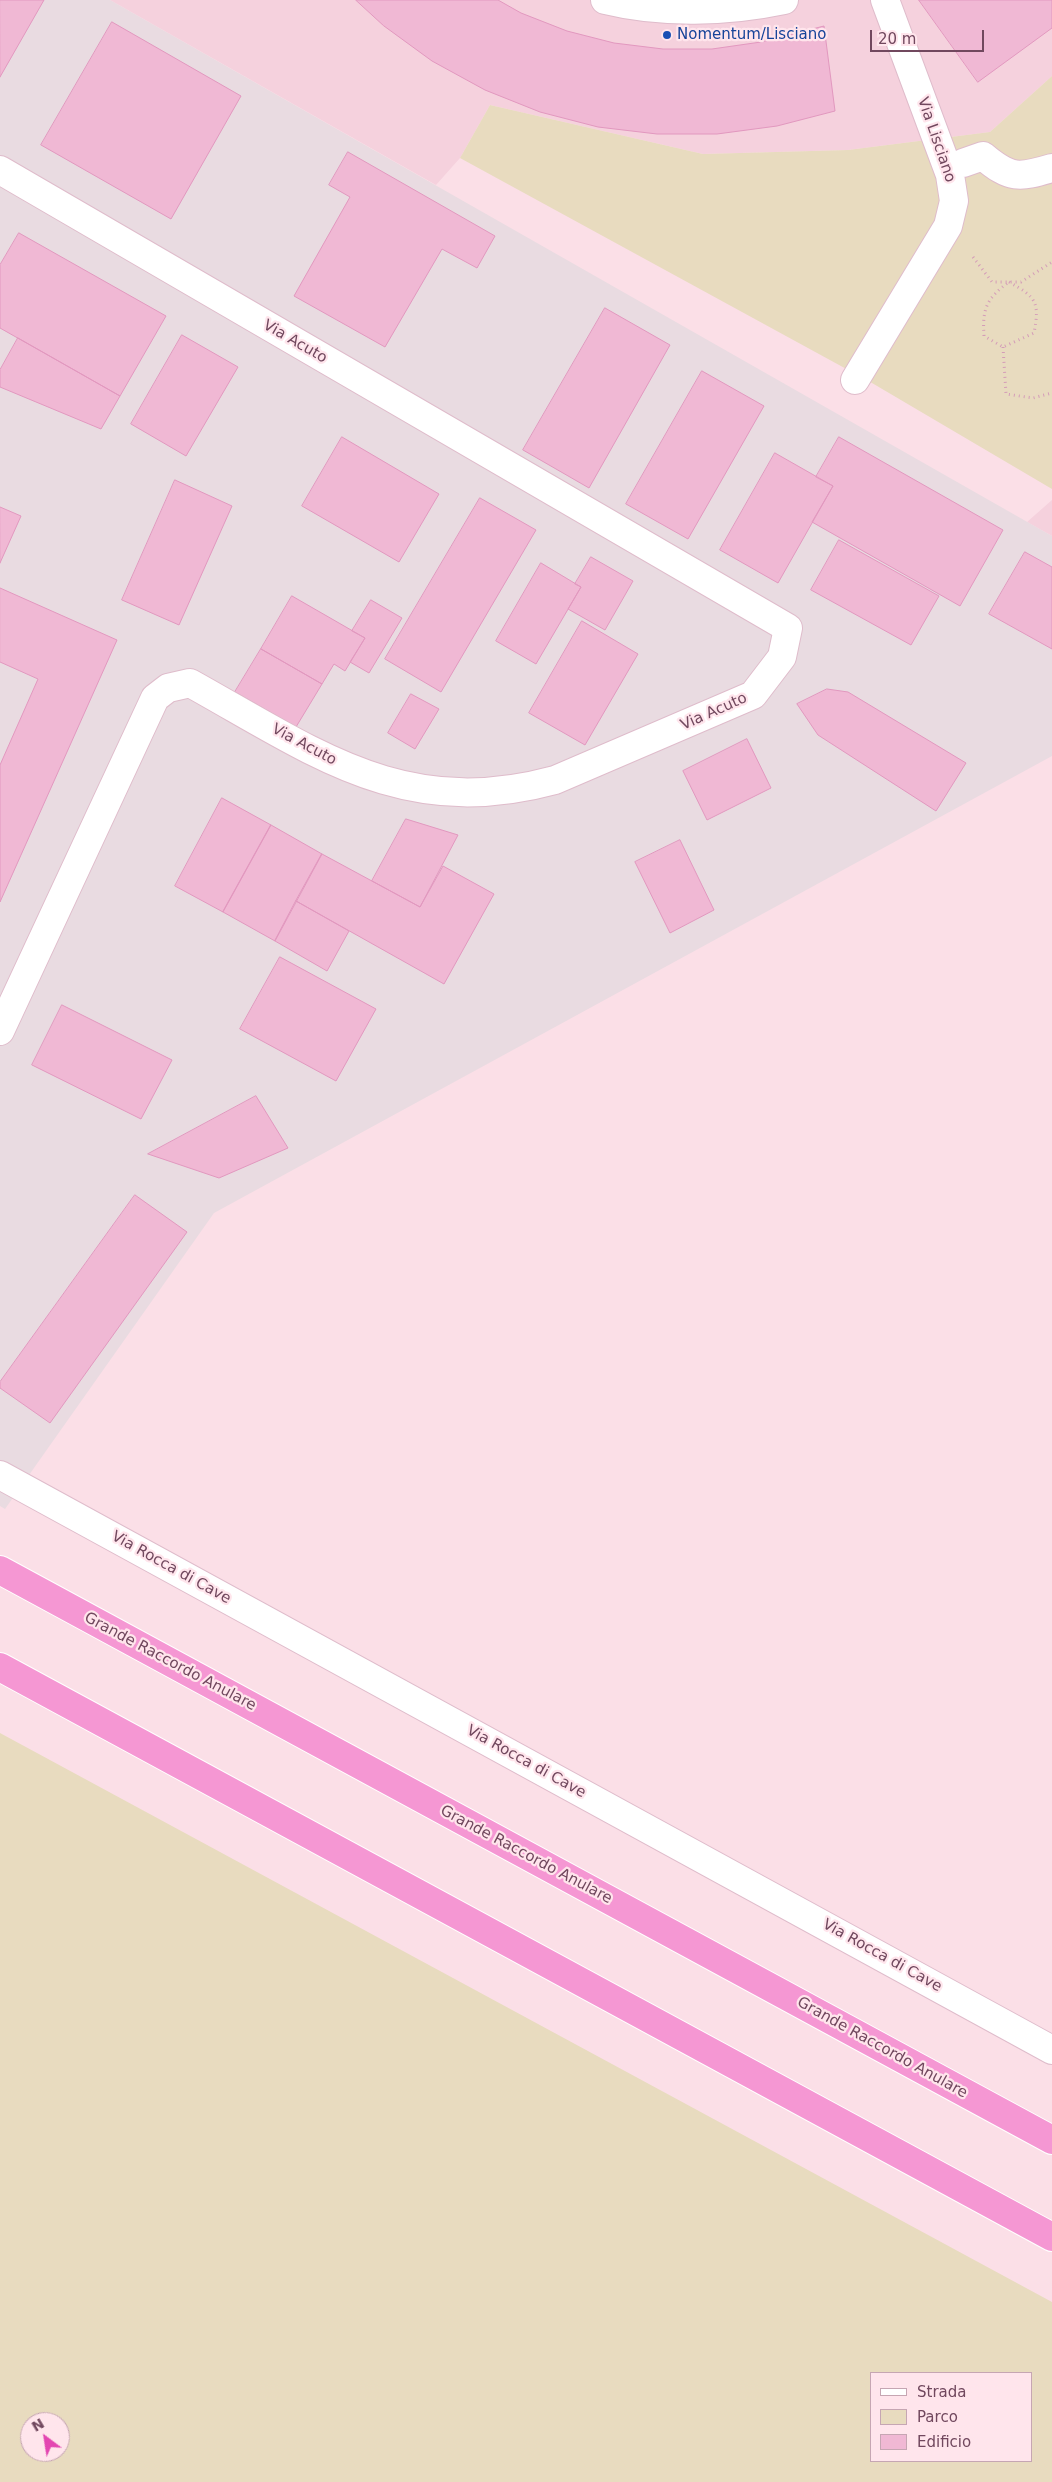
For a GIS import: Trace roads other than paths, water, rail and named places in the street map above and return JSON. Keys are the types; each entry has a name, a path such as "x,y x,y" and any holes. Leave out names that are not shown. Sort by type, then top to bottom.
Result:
{"highway":[{"name":"Grande Raccordo Anulare","path":"0,1570 1052,2140"},
{"path":"0,1667 1052,2237"}],"street":[{"path":"605,0 644,7 699,9 747,6 784,0"},
{"name":"Via Lisciano","path":"855,380 948,226 954,201 950,175 885,0"},
{"path":"963,163 983,156 1000,171 1027,176 1052,168"},
{"name":"Via Acuto","path":"0,1031 155,698 168,688 190,683 338,764 384,782 417,790 484,793 528,787 555,780 753,695 782,657 788,628 2,176"},
{"name":"Via Rocca di Cave","path":"0,1475 1052,2050"}],"place":[{"name":"Nomentum/Lisciano","path":"667,35"}]}
